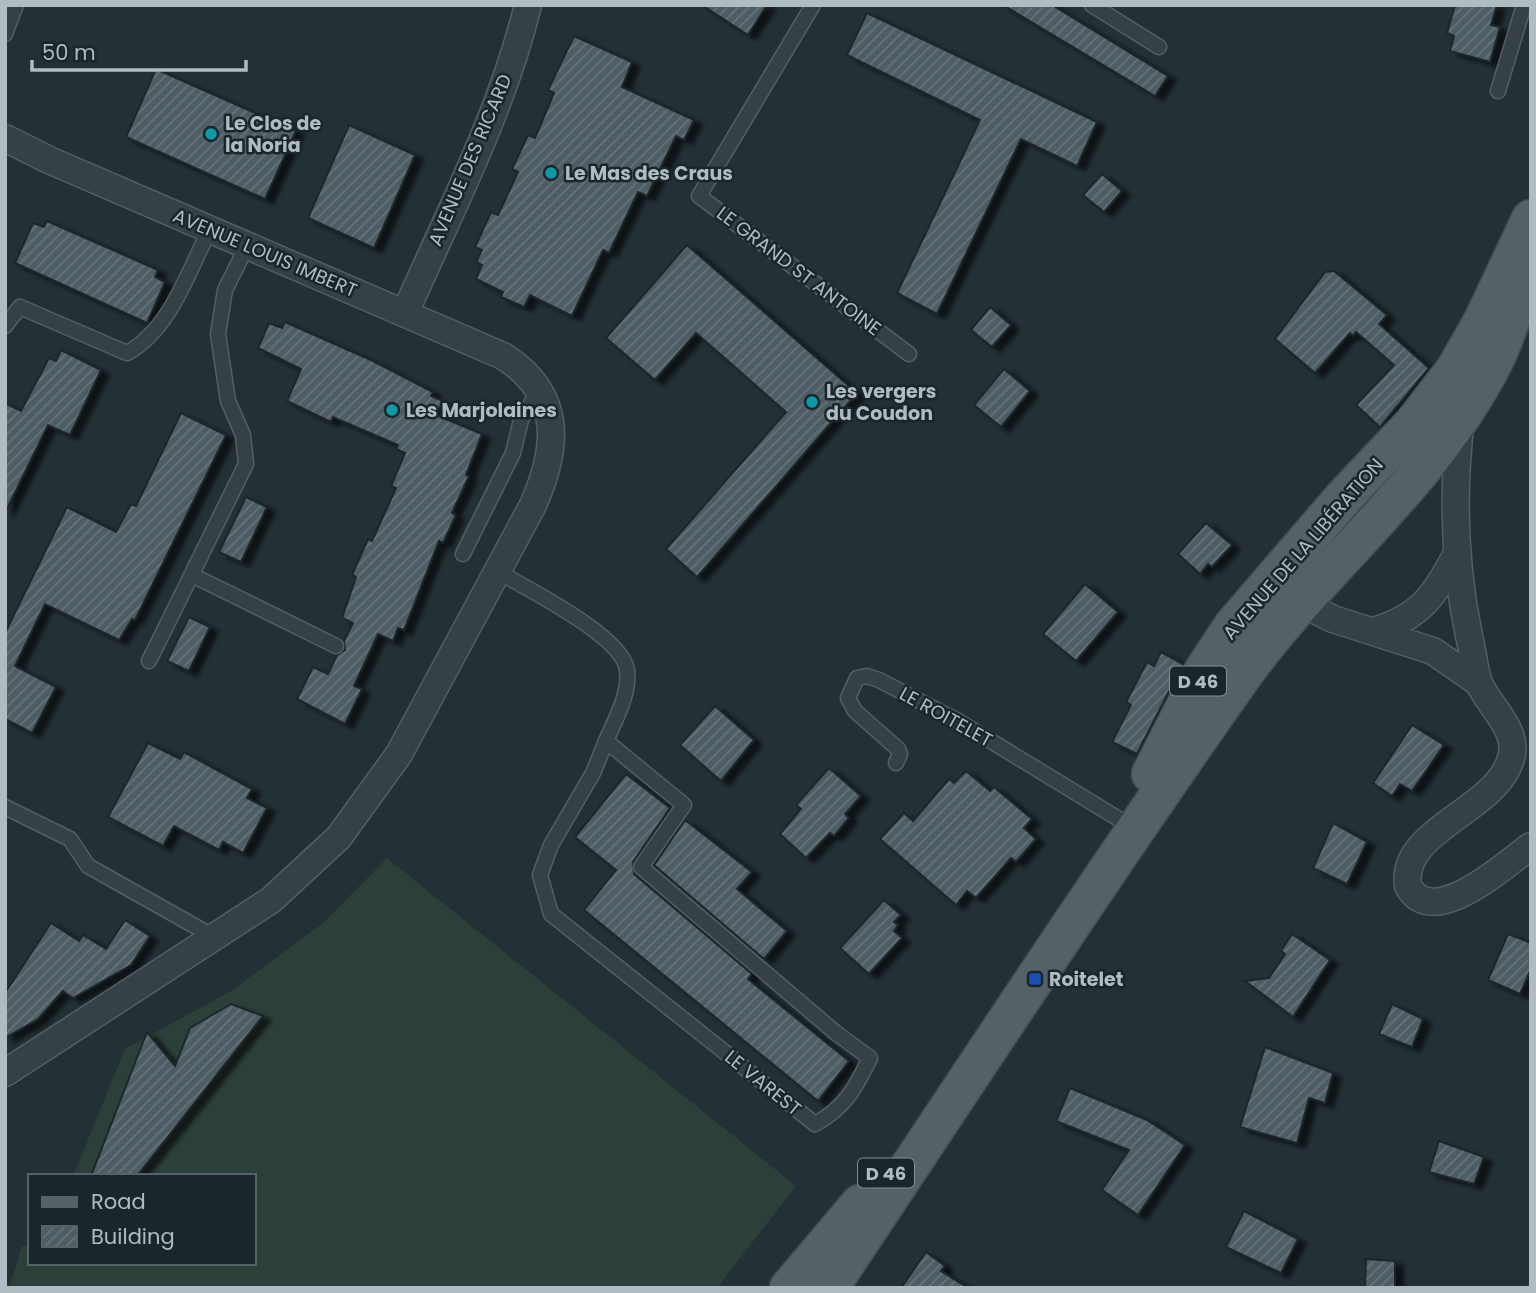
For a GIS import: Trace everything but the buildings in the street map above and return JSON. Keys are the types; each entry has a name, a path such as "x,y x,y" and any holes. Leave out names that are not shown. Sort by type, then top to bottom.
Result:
{"main road":[{"name":"AVENUE DE LA LIBÉRATION","path":"1093,892 1211,659 1233,626 1344,496 1413,424 1455,370 1483,321 1531,219"},
{"name":"AVENUE DE LA LIBÉRATION","path":"829,1288 1093,892 1281,624 1320,607 1461,414 1488,374 1512,318 1531,249"},
{"name":"AVENUE DE LA LIBÉRATION","path":"789,1288 983,1058"}],"street":[{"name":"AVENUE DES RICARD","path":"405,313 518,47 528,5"},
{"name":"AVENUE LOUIS IMBERT","path":"5,138 503,356 523,369 539,390"},
{"path":"5,1073 271,900 339,837 399,754 546,476 552,450 551,419 539,390"},
{"path":"1461,414 1455,521 1456,555 1479,683"},
{"path":"1370,469 1385,465 1421,470 1445,495 1455,521"},
{"path":"1344,496 1307,570 1320,607 1373,631 1433,651 1479,683 1522,744 1502,776 1480,800 1415,852 1408,869 1408,886 1413,894 1421,899 1441,902 1467,891 1531,846"},
{"path":"1373,631 1397,624 1420,610 1456,555"}],"lane":[{"path":"5,34 16,5"},
{"name":"LE GRAND ST ANTOINE","path":"813,5 699,196 909,354"},
{"path":"1092,5 1159,47"},
{"path":"1498,91 1524,5"},
{"path":"5,326 20,307 127,353 145,343 162,321 210,229"},
{"path":"149,662 246,464 243,435 228,401 218,334 225,290 247,246"},
{"path":"463,554 513,453 521,420 539,390"},
{"name":"LE VAREST","path":"497,572 601,635 617,648 627,668 626,690 593,773 551,845 540,875 551,914 815,1124 835,1113 858,1082 870,1058 641,867 684,805 606,741"},
{"path":"192,575 336,646"},
{"name":"LE ROITELET","path":"897,763 900,754 898,749 855,711 848,698 857,678 867,676 878,680 958,721 1127,824"},
{"path":"5,807 70,839 88,866 216,938"}],"green space":[{"path":"387,858 796,1186 717,1288 9,1288 22,1246 28,1246 28,1265 256,1265 256,1174 74,1174 125,1049 231,991 323,923"}],"place":[{"name":"Le Clos de la Noria","path":"211,134"},
{"name":"Le Mas des Craus","path":"551,173"},
{"name":"Les vergers du Coudon","path":"812,402"},
{"name":"Les Marjolaines","path":"392,410"},
{"name":"Roitelet","path":"1035,979"}]}
